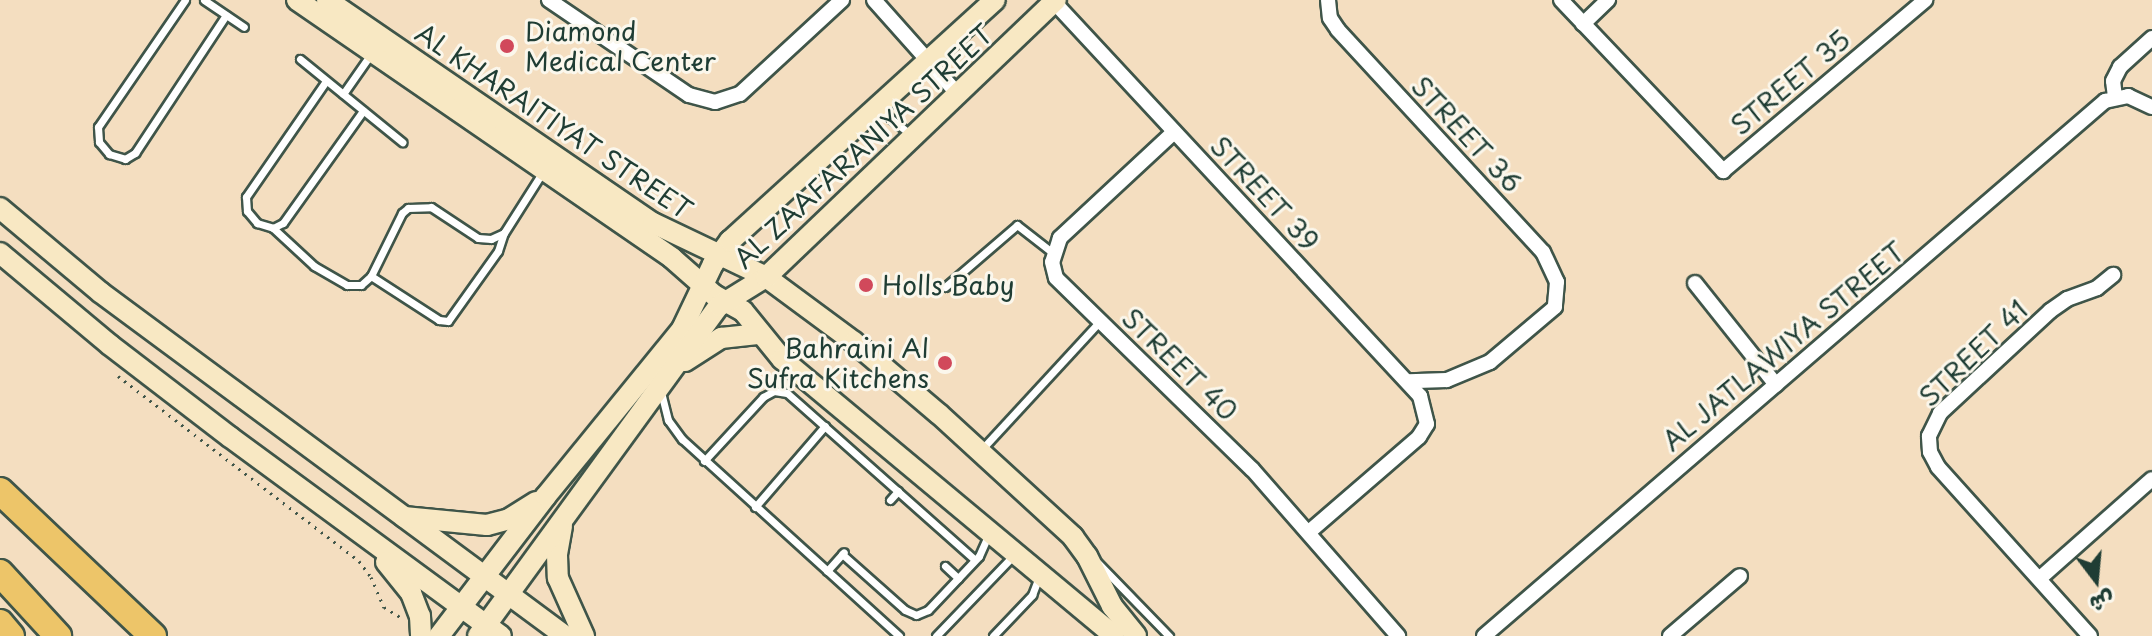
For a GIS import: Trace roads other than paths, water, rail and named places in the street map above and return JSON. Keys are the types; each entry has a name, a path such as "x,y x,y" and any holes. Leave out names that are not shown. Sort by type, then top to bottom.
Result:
{"highway":[{"path":"0,491 153,636"},
{"path":"0,573 58,636"},
{"path":"0,623 11,636"}],"street":[{"name":"AL KHARAITIYAT STREET","path":"297,0 672,258 703,286 749,317 782,359 988,534 1114,636"},
{"name":"AL KHARAITIYAT STREET","path":"327,0 653,223 766,277 854,342 1073,537 1087,556 1104,592 1136,636"},
{"path":"559,3 689,95 715,102 732,98 747,88 842,0"},
{"path":"874,0 957,93"},
{"name":"AL ZAAFARANIYA STREET","path":"439,636 546,496 682,329 718,256 730,241 995,0"},
{"name":"STREET 36","path":"1328,0 1330,18 1338,30 1548,259 1557,282 1555,307 1497,357 1456,378 1409,381"},
{"path":"1561,0 1583,24 1608,0"},
{"name":"STREET 35","path":"1583,24 1723,171 1925,0"},
{"name":"AL ZAAFARANIYA STREET","path":"488,632 509,594 711,316 727,300 766,277 1055,1"},
{"name":"STREET 39","path":"1055,1 1420,396 1427,424 1419,437 1310,531"},
{"path":"2152,38 2120,67 2113,81 2115,97 2136,97 2152,107"},
{"name":"AL JATLAWIYA STREET","path":"1484,636 2099,106 2115,97"},
{"path":"1053,253 1066,232 1174,132"},
{"path":"0,208 100,292 565,636"},
{"path":"0,253 122,354 462,606 488,632"},
{"name":"STREET 40","path":"1053,253 1053,270 1061,286 1199,414 1310,531 1398,636"},
{"name":"STREET 41","path":"2090,636 1938,467 1930,452 1931,427 1940,413 2058,304 2097,288 2113,275"},
{"path":"1695,283 1776,385"},
{"path":"666,378 721,338 760,334"},
{"path":"2040,578 2152,479"},
{"path":"404,517 487,525 509,519 546,496"},
{"path":"563,521 558,544 558,578 584,636"},
{"path":"350,525 405,583 420,626"},
{"path":"1670,636 1740,576"},
{"path":"1084,609 1104,592"}],"lane":[{"path":"185,0 98,127 99,142 109,154 125,159 135,153 226,15"},
{"path":"204,0 244,27"},
{"path":"343,94 372,52"},
{"path":"300,59 402,142"},
{"path":"326,81 246,197 251,218 273,228 301,256 335,279 356,286 371,276 402,213 416,206 431,207 478,238 491,239 504,233"},
{"path":"878,108 912,135"},
{"path":"273,228 283,223 363,111"},
{"path":"371,276 439,320 448,321 498,251 504,233 544,170"},
{"path":"945,287 1017,225 1053,253"},
{"path":"980,452 1100,321"},
{"path":"666,378 668,420 704,461 899,636"},
{"path":"704,461 763,397 774,391 792,396 975,560"},
{"path":"755,507 825,426"},
{"path":"890,500 898,491"},
{"path":"827,571 844,552 912,614 924,612 975,560 988,534"},
{"path":"936,636 1014,555"},
{"path":"1087,556 1118,579 1169,636"},
{"path":"945,566 958,578"},
{"path":"993,636 1032,595 1039,575"}],"place":[{"name":"Diamond Medical Center","path":"507,46"},
{"name":"Holls Baby","path":"866,285"},
{"name":"Bahraini Al Sufra Kitchens","path":"945,363"}]}
